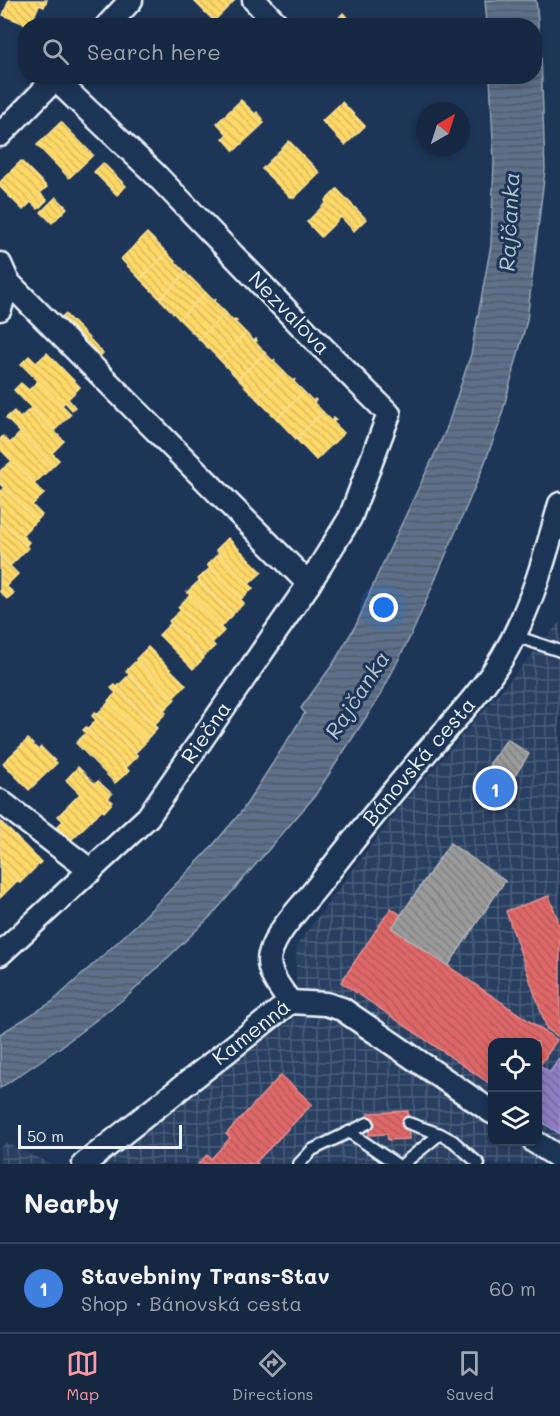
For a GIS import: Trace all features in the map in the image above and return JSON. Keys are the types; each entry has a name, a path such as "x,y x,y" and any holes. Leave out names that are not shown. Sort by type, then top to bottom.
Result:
{"street":[{"path":"114,18 131,0"},
{"path":"254,0 271,18"},
{"path":"0,135 50,84"},
{"name":"Nezvalova","path":"62,84 154,173 389,414 350,518 309,584"},
{"path":"4,273 309,584"},
{"path":"0,309 4,273"},
{"name":"Bánovská cesta","path":"290,1002 272,974 269,956 277,938 411,770 494,671 515,636 528,604 560,504"},
{"name":"Riečna","path":"0,954 148,817 309,584"},
{"path":"0,801 91,871"},
{"name":"Kamenná","path":"84,1164 290,1002 326,1004 342,1009 488,1109"},
{"path":"541,1146 560,1158"}],"lane":[{"path":"515,636 560,651"},
{"path":"299,1164 312,1150 368,1123"},
{"path":"408,1123 453,1141 479,1164"},
{"path":"349,1132 396,1164"},
{"path":"403,1164 440,1134"}],"shaded area":[{"path":"560,622 560,1164 86,1164 296,1017 296,946 397,811"},
{"path":"6,1143 51,1164 0,1164 0,1147"}],"water":[{"path":"485,0 536,0 538,18 486,18"},
{"name":"Rajčanka","path":"490,84 542,84 545,170 527,320 499,425 480,475 414,629 380,696 314,797 212,915 130,994 58,1049 0,1088 0,1034 52,1002 136,925 207,852 242,811 305,713 301,708 333,664 357,623 446,430 471,354 491,245 494,161"}],"building: Homes":[{"path":"9,0 47,0 44,7 39,5 33,18 18,18 18,21 3,15"},
{"path":"193,0 235,0 217,18 211,18"},
{"path":"343,13 348,18 338,18"},
{"path":"241,100 255,114 257,112 264,123 234,151 223,138 227,134 217,123"},
{"path":"342,102 365,126 345,145 322,121"},
{"path":"61,122 93,155 69,178 37,145"},
{"path":"289,141 320,173 294,198 289,196 262,169"},
{"path":"21,161 47,187 40,193 47,200 38,209 31,202 23,210 0,187 0,182"},
{"path":"103,163 126,186 117,195 94,172"},
{"path":"337,189 366,219 354,231 341,217 321,237 307,222"},
{"path":"56,197 67,208 52,223 41,212"},
{"path":"147,233 167,253 140,279 121,259"},
{"path":"167,253 186,273 160,299 140,279"},
{"path":"186,273 206,293 179,319 160,299"},
{"path":"206,293 214,301 216,299 215,302 226,313 199,339 179,319"},
{"path":"226,313 233,321 235,319 237,321 235,322 246,333 219,359 199,339"},
{"path":"65,314 84,333 78,340 58,320"},
{"path":"84,333 103,353 97,359 78,340"},
{"path":"246,333 254,341 256,339 255,342 265,353 238,379 219,359"},
{"path":"47,353 80,387 68,399 75,407 72,410 65,402 62,405 21,364 29,356 36,363"},
{"path":"265,353 273,361 275,359 274,362 284,372 257,399 238,379"},
{"path":"284,372 293,381 295,379 294,382 304,392 277,419 257,399"},
{"path":"38,381 71,414 54,431 14,390 21,383 29,390"},
{"path":"304,392 313,401 316,400 314,403 323,412 296,439 277,419"},
{"path":"31,408 64,441 52,453 59,460 53,466 6,418 14,411 20,418"},
{"path":"323,412 332,421 334,418 336,420 333,422 344,433 316,460 296,439"},
{"path":"20,433 53,466 34,484 0,449 0,439 3,436 10,443"},
{"path":"12,461 44,494 32,505 42,515 36,521 0,484 0,471"},
{"path":"4,488 36,521 22,535 29,542 26,546 0,519 0,492"},
{"path":"0,519 28,548 10,566 0,556"},
{"path":"228,538 262,572 249,584 216,550"},
{"path":"219,553 253,588 241,599 207,565"},
{"path":"0,556 18,574 6,586 14,593 7,599 0,592"},
{"path":"210,568 244,603 232,615 198,579"},
{"path":"199,581 233,615 221,627 187,592"},
{"path":"190,595 224,631 212,643 178,607"},
{"path":"181,610 215,646 203,657 169,621"},
{"path":"171,623 204,658 193,669 159,635"},
{"path":"148,647 186,685 174,697 136,659"},
{"path":"137,660 175,699 164,710 126,671"},
{"path":"129,675 166,713 154,725 117,687"},
{"path":"115,685 157,728 146,740 108,701 116,693 111,688"},
{"path":"109,702 147,741 135,753 97,714"},
{"path":"95,712 138,756 126,768 88,729 96,720 92,716"},
{"path":"86,727 129,771 115,783 76,743 86,733 83,730"},
{"path":"28,739 38,750 41,747 57,763 29,790 3,763"},
{"path":"78,767 95,784 98,781 112,794 108,798 113,802 63,848 50,834 63,821 58,816 80,794 66,780"},
{"path":"0,821 41,862 20,883 0,862"},
{"path":"0,862 20,883 17,881 0,898"}],"building: Shops":[{"path":"490,769 512,783 498,804 477,790"},
{"path":"549,896 560,926 560,1035 557,1036 547,1029 506,911"},
{"path":"391,908 401,915 392,928 557,1040 542,1062 542,1038 488,1038 488,1082 341,982"},
{"path":"281,1075 312,1104 256,1162 258,1164 198,1164 207,1155 211,1159 230,1138 226,1134"},
{"path":"408,1111 409,1139 388,1140 387,1134 369,1135 368,1113"}],"building: Offices":[{"path":"559,1059 560,1134 542,1122 542,1066 550,1072"}],"building: Industry":[{"path":"507,739 529,754 512,780 489,765"},
{"path":"450,843 505,881 448,966 392,928"}],"place":[{"name":"Stavebniny Trans-Stav","path":"495,788"}]}
